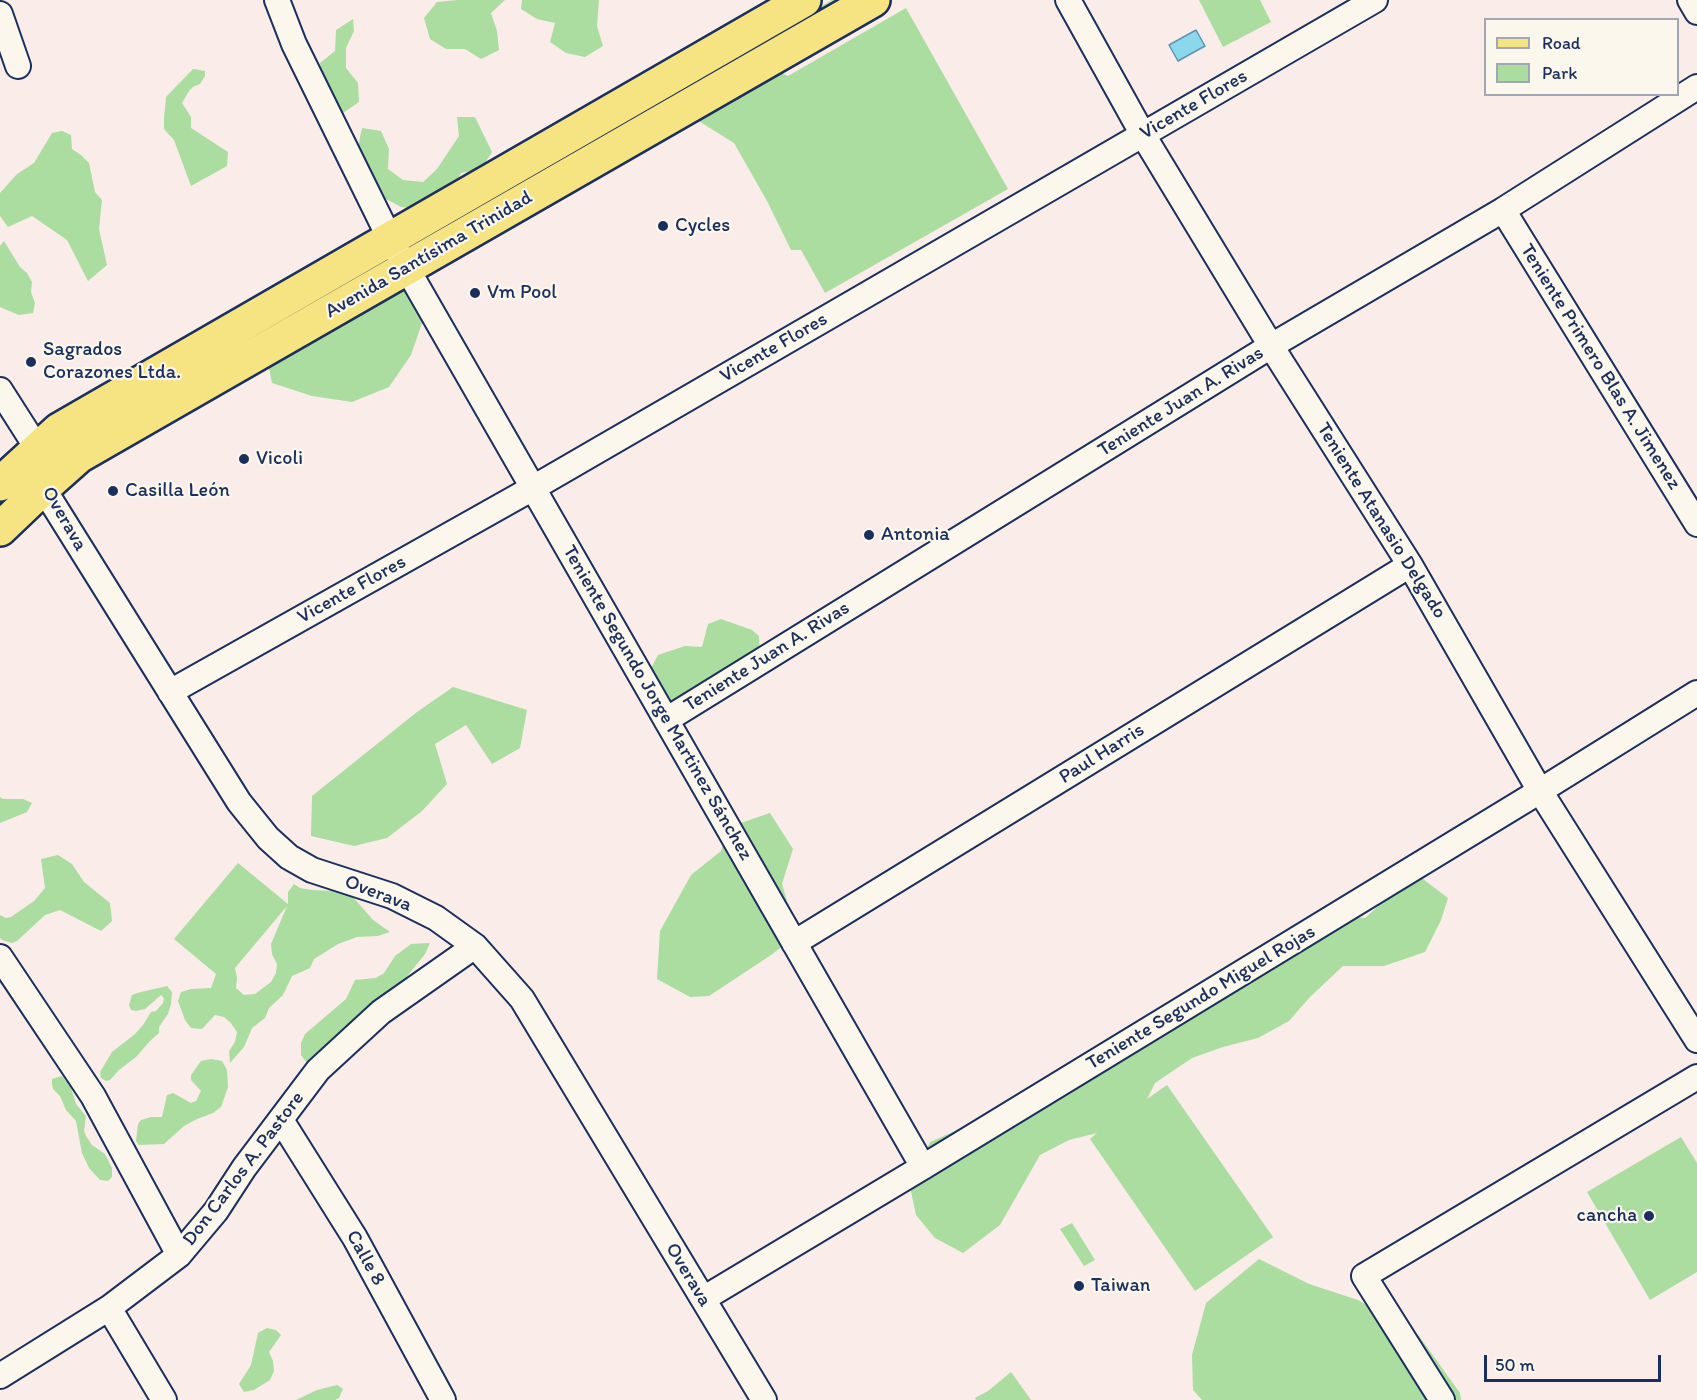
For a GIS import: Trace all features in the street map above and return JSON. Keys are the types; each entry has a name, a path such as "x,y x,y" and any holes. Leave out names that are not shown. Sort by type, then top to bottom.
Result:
{"main road":[{"name":"Avenida Santísima Trinidad","path":"0,484 59,430 804,0"},
{"name":"Avenida Santísima Trinidad","path":"0,529 79,456 873,0"}],"street":[{"name":"Teniente Segundo Jorge Martinez Sánchez","path":"278,0 294,44 406,268 923,1167"},
{"name":"Teniente Atanasio Delgado","path":"1068,0 1143,135 1410,565 1540,791 1697,1040"},
{"name":"Vicente Flores","path":"170,692 533,488 1375,0"},
{"path":"1690,0 1697,12"},
{"path":"0,14 18,66"},
{"name":"Teniente Juan A. Rivas","path":"666,720 1272,346 1503,210 1697,87"},
{"name":"Teniente Primero Blas A. Jimenez","path":"1503,210 1697,524"},
{"name":"Overava","path":"0,390 37,448 43,488 239,802 268,838 289,857 312,870 392,896 436,918 475,946 522,999 765,1400"},
{"name":"Paul Harris","path":"794,943 1410,565"},
{"name":"Teniente Segundo Miguel Rojas","path":"703,1299 1540,791 1697,693"},
{"name":"Don Carlos A. Pastore","path":"0,1377 109,1308 178,1255 216,1211 244,1168 318,1070 381,1012 475,946"},
{"path":"0,957 93,1096 178,1255"},
{"path":"1442,1400 1364,1276 1697,1077"},
{"name":"Calle 8","path":"281,1120 355,1238 443,1400"},
{"path":"109,1308 164,1400"}],"green space":[{"path":"505,0 491,13 497,31 499,50 481,59 465,49 446,49 430,39 424,18 437,2"},
{"path":"522,0 599,0 597,26 603,46 585,57 566,53 550,42 555,23 537,19 521,9"},
{"path":"832,0 845,0 423,240 421,239 422,235"},
{"path":"1199,0 1260,0 1271,22 1223,47"},
{"path":"906,8 1008,189 825,293 801,250 791,250 767,201 734,143 697,120 767,67 788,76"},
{"path":"353,19 354,31 346,48 346,68 358,83 359,102 343,113 325,103 320,63 335,51 336,30"},
{"path":"193,69 205,71 205,76 200,84 189,91 182,103 191,117 191,128 228,152 227,166 191,186 174,140 164,129 164,118 166,97"},
{"path":"457,117 475,117 492,152 481,169 461,173 453,189 420,209 401,207 384,198 371,183 358,147 362,128 381,131 389,149 388,169 403,180 423,182 437,169 459,136"},
{"path":"62,131 71,135 72,149 89,163 95,192 102,200 99,229 107,265 88,281 67,240 32,216 8,227 0,216 0,193 17,174 34,163 52,133"},
{"path":"4,241 32,282 31,292 35,303 33,313 19,315 0,307 0,246"},
{"path":"390,275 420,296 422,323 411,355 389,387 352,402 312,396 272,383 265,349"},
{"path":"721,619 752,630 759,636 760,664 670,713 649,672 658,655 685,646 702,647 708,624"},
{"path":"453,687 527,710 520,748 492,764 466,725 435,744 447,784 422,811 387,838 354,846 311,836 312,796 417,712"},
{"path":"0,797 23,799 32,803 27,812 0,823"},
{"path":"770,813 793,849 782,884 797,935 709,996 690,997 657,979 660,931 691,875 721,851 729,827"},
{"path":"58,855 72,864 84,882 110,903 112,921 101,931 60,910 45,915 17,941 12,943 2,940 0,938 0,915 6,918 11,917 34,901 45,888 41,859"},
{"path":"238,863 288,904 288,892 294,884 300,888 342,893 353,897 373,920 390,932 378,936 357,937 338,944 314,959 310,968 292,976 283,995 269,1008 265,1018 252,1028 244,1047 230,1063 229,1051 235,1042 237,1032 231,1023 224,1017 215,1015 202,1029 191,1028 185,1020 178,1001 181,992 211,988 216,974 174,939","holes":["287,906 271,944 272,954 277,964 276,973 271,982 255,994 244,995 236,988 235,968"]},
{"path":"1415,873 1448,898 1441,920 1425,952 1384,966 1343,966 1310,997 1289,1021 1258,1038 1192,1058 1155,1083 1147,1099 1167,1085 1273,1237 1195,1291 1090,1139 1097,1133 1069,1140 1040,1155 1000,1225 963,1253 935,1238 916,1215 910,1187 930,1142 996,1113 1150,1019 1184,1023 1201,990 1269,950 1310,947 1324,914 1365,918"},
{"path":"430,943 425,954 400,985 348,1024 325,1058 317,1063 307,1063 301,1055 301,1043 305,1034 346,999 355,980 376,978 384,973 395,956 411,944"},
{"path":"167,986 172,992 171,1004 168,1014 159,1027 159,1033 110,1080 106,1081 101,1078 100,1072 112,1052 135,1034 151,1012 156,1011 163,1003 164,998 161,995 145,1009 136,1011 131,1010 129,1005 132,995"},
{"path":"211,1059 222,1061 227,1070 228,1087 221,1107 184,1126 164,1144 139,1145 136,1141 138,1124 141,1120 151,1117 162,1117 167,1095 173,1093 191,1103 196,1101 201,1091 191,1080 191,1075 201,1061"},
{"path":"62,1076 71,1088 76,1104 86,1116 84,1131 86,1136 92,1145 105,1154 112,1168 112,1177 108,1181 100,1180 89,1168 82,1153 76,1121 53,1089 52,1079"},
{"name":"cancha","path":"1681,1137 1697,1163 1697,1272 1650,1300 1587,1192"},
{"path":"1072,1223 1095,1260 1084,1266 1060,1229"},
{"path":"1259,1259 1309,1284 1358,1300 1419,1336 1460,1393 1461,1400 1202,1400 1193,1390 1192,1355 1206,1303"},
{"path":"267,1328 276,1330 281,1335 269,1352 274,1371 270,1380 254,1390 244,1392 239,1384 251,1365 258,1333"},
{"path":"1011,1372 1031,1400 976,1400 975,1398 988,1391"},
{"path":"337,1385 343,1389 339,1398 335,1400 296,1400 317,1390"}],"water":[{"path":"1196,30 1205,46 1178,61 1169,45"}],"place":[{"name":"Cycles","path":"663,226"},
{"name":"Vm Pool","path":"475,293"},
{"name":"Sagrados Corazones Ltda.","path":"31,362"},
{"name":"Vicoli","path":"244,459"},
{"name":"Casilla León","path":"113,491"},
{"name":"Antonia","path":"869,535"},
{"name":"cancha","path":"1649,1216"},
{"name":"Taiwan","path":"1079,1286"}]}
